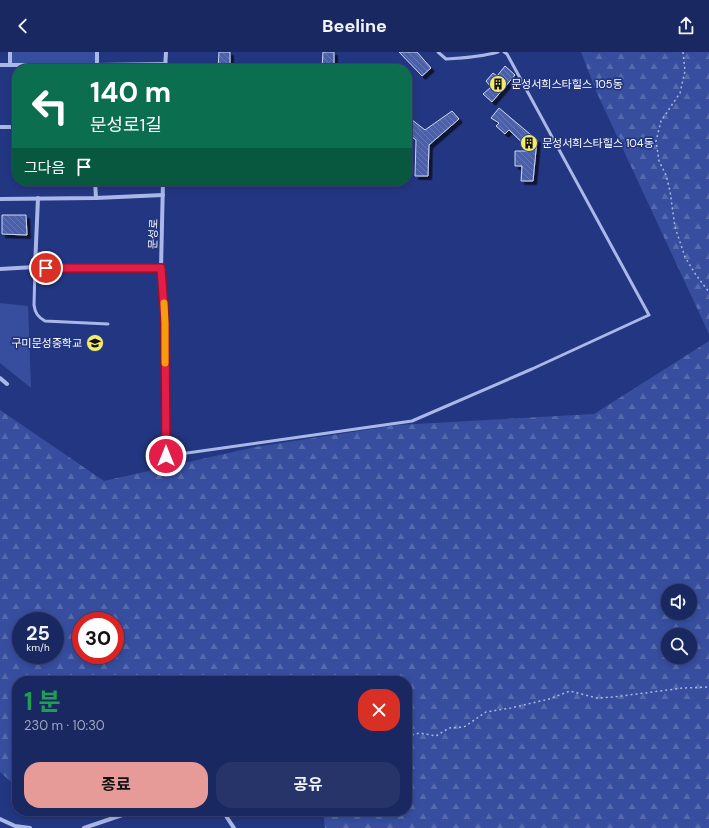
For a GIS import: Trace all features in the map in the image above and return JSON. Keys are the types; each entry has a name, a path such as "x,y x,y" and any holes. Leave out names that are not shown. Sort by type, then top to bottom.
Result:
{"street":[{"path":"0,65 10,65 10,52"},
{"path":"97,52 97,64"},
{"path":"166,52 166,64"},
{"path":"0,127 12,127"},
{"path":"95,186 96,198"},
{"name":"문성로","path":"163,186 161,268 165,323 166,456"},
{"path":"0,198 96,198 163,195"},
{"path":"35,267 38,198"},
{"path":"0,269 35,267 161,268"},
{"path":"0,378 7,384"},
{"path":"84,828 120,816"},
{"path":"226,816 234,828"},
{"path":"0,819 15,826 30,828"}],"lane":[{"path":"438,52 446,59 472,58 498,52"},
{"path":"166,456 412,421 532,369 650,315 507,54 504,52"},
{"path":"35,267 34,305 37,315 45,321 108,324"}],"path":[{"path":"683,52 685,72 680,93 661,122 656,141 659,161 666,175 670,191 675,227 685,257 709,292"},
{"path":"412,735 420,733 436,736 449,728 464,727 486,712 549,699 570,691 597,698 683,688 709,687"}],"green space":[{"path":"10,52 97,52 97,64 10,65"},
{"path":"581,52 709,52 709,334 596,91"},
{"path":"0,303 28,306 31,388 0,363"},
{"path":"709,341 709,828 325,828 324,816 412,816 412,676 12,676 12,783 0,772 0,410 104,481 255,447 398,425 594,414"}],"building":[{"path":"219,52 230,52 230,64 218,64"},
{"path":"323,52 334,52 334,64 322,64"},
{"path":"399,52 417,52 431,68 422,76"},
{"name":"문성서희스타힐스 105동","path":"505,66 515,75 492,102 483,94 491,87 486,81 493,73 497,76"},
{"name":"문성서희스타힐스 104동","path":"499,108 537,140 533,181 521,181 522,166 515,166 515,151 531,151 509,130 505,134 496,126 499,123 491,118"},
{"path":"452,111 459,119 429,145 428,176 415,176 416,140 412,137 412,120 425,130"},
{"path":"2,215 26,215 27,235 2,234"}],"slow traffic":[{"path":"164,303 165,363"}],"place":[{"name":"문성서희스타힐스 105동","path":"498,84"},
{"name":"문성서희스타힐스 104동","path":"529,143"},
{"name":"구미문성중학교","path":"95,343"}],"route":[{"path":"46,268 161,268 165,323 166,456"}]}
